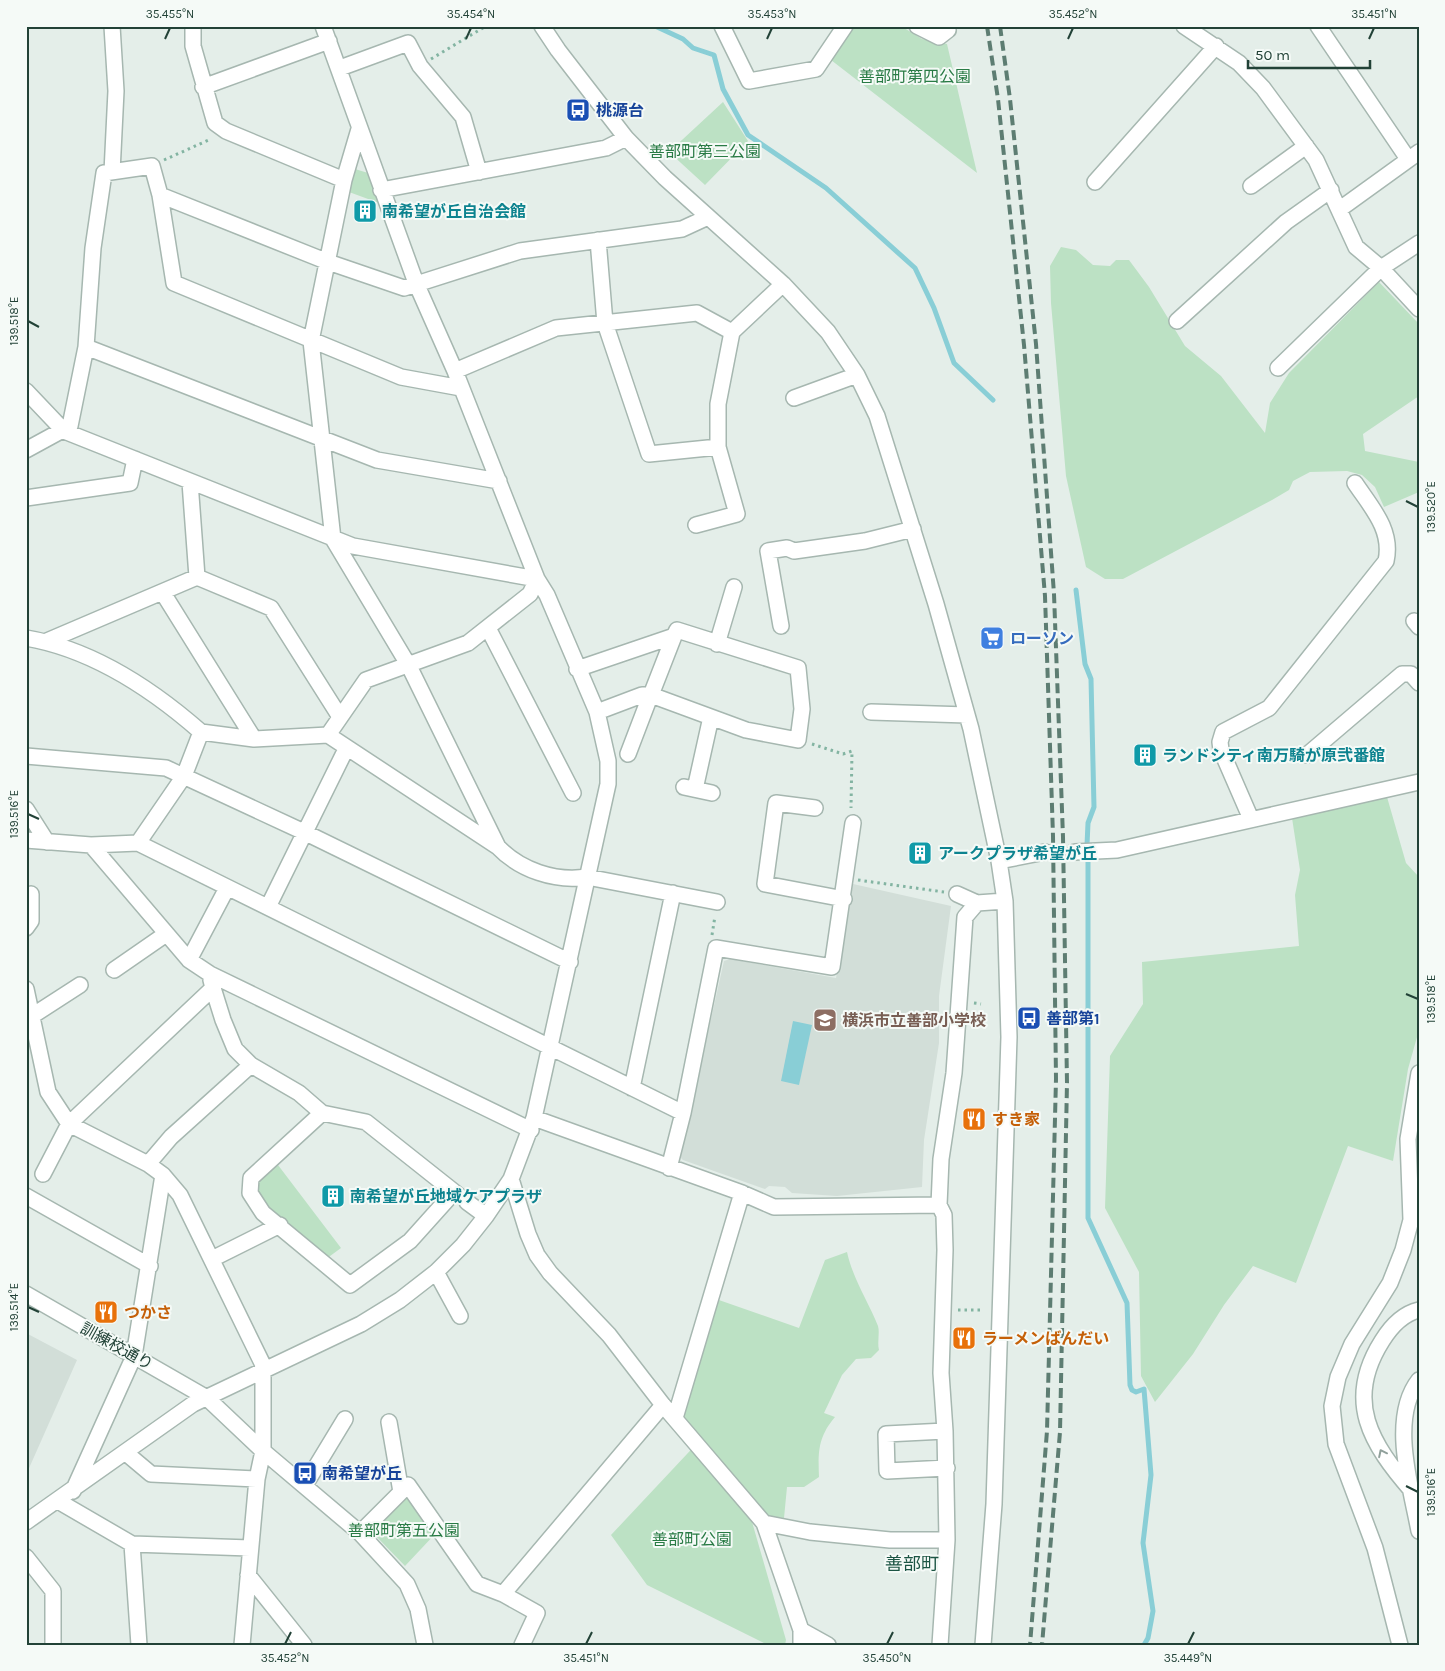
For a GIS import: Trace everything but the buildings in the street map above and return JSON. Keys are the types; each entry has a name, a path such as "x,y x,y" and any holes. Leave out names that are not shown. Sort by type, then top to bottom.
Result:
{"street":[{"path":"112,26 116,91 112,172"},
{"path":"193,26 193,46 203,87 215,123 226,131 344,180"},
{"path":"26,1522 73,1491 193,1404 361,1324 400,1300 436,1272 463,1245 486,1216 512,1179 532,1124 570,962 601,799 608,784 608,761 598,712 577,669 547,594 537,579 455,371 416,283 359,129 340,68 323,26"},
{"path":"542,26 558,50 626,138 708,218 783,284 828,332 857,375 877,416 913,529 967,715 999,861 1005,901 1009,1037 994,1504 983,1645"},
{"path":"722,26 749,81 816,69 845,26"},
{"path":"917,26 939,37 948,30 947,26"},
{"path":"1184,26 1216,46 1239,64 1262,88 1316,160 1356,247 1380,268 1419,309"},
{"path":"1318,26 1413,156 1340,209"},
{"path":"203,87 329,41"},
{"path":"340,68 408,43 420,66 463,117 479,172"},
{"path":"1095,182 1216,46"},
{"path":"359,129 344,180 311,341 320,437 333,538 409,666 498,847"},
{"path":"381,190 606,148 626,138"},
{"path":"1251,186 1306,146"},
{"path":"26,450 70,426 86,346 93,248 104,173 152,166 160,195 174,283 400,377 461,388"},
{"path":"1177,321 1286,222 1331,190"},
{"path":"160,195 328,262 404,288 520,251 682,229 708,218"},
{"path":"598,240 605,324 649,454 718,447"},
{"path":"1278,368 1380,268 1419,243"},
{"path":"696,525 737,514 718,447 718,404 732,332 783,284"},
{"path":"455,371 556,328 697,313 732,332"},
{"path":"86,346 377,460 499,481"},
{"path":"794,398 857,375"},
{"path":"26,391 64,430 353,546 537,579"},
{"path":"26,498 130,483 135,459"},
{"path":"190,482 197,577"},
{"path":"1251,819 1220,750 1223,732 1269,708 1386,561 1388,552 1383,524 1355,483"},
{"path":"781,626 768,550 788,548 794,551 865,541 913,529"},
{"path":"47,642 197,577 271,608 340,717"},
{"path":"328,735 366,680 409,666 468,643 530,594 537,579"},
{"path":"716,644 734,587"},
{"path":"163,593 254,739"},
{"path":"488,628 572,793"},
{"path":"598,712 642,695 651,695 746,730 797,740 802,709 798,668 716,644 677,630 674,636 651,695 628,754"},
{"path":"577,669 674,636"},
{"path":"26,638 47,642 106,666 170,704 201,732 254,739 328,735 346,749 498,847 510,859 548,876 574,879 587,877 717,902"},
{"path":"1307,755 1402,674 1411,674 1419,683"},
{"path":"871,712 967,715"},
{"path":"712,718 690,788 712,793"},
{"path":"138,843 184,776 201,732"},
{"path":"268,907 346,749"},
{"path":"26,756 166,768 306,832 570,962"},
{"path":"1075,852 1117,850 1416,781"},
{"path":"815,808 776,803 765,884 844,899"},
{"path":"26,809 47,842"},
{"path":"669,1168 683,1113 716,948 832,967 844,899 853,823"},
{"path":"26,840 91,844 138,843 683,1113"},
{"path":"91,844 166,934 211,981 532,1124 742,1193 774,1207 939,1205"},
{"path":"999,861 1045,852"},
{"path":"189,960 227,888"},
{"path":"632,1088 673,893"},
{"path":"26,928 30,921 31,894"},
{"path":"957,894 977,903 1005,901"},
{"path":"940,1645 948,1540 946,1431 941,1373 945,1250 944,1216 939,1205 941,1159 954,1073 965,917 977,903"},
{"path":"114,970 166,934"},
{"path":"211,981 223,1020 235,1049 251,1065 299,1092 322,1113 366,1122 486,1216"},
{"path":"43,1174 69,1124 211,981"},
{"path":"32,1016 80,985"},
{"path":"26,989 48,1092 69,1124 148,1164 163,1175 180,1195 264,1369 263,1451 257,1479 242,1645"},
{"path":"148,1164 171,1137 251,1065"},
{"path":"1400,1645 1375,1548 1336,1444 1332,1406 1338,1377 1352,1344 1390,1283 1403,1250 1411,1220 1408,1140 1419,1073"},
{"path":"322,1113 251,1178 250,1193 264,1213 350,1285 410,1242 460,1196"},
{"path":"73,1491 134,1356 150,1266 163,1175"},
{"path":"512,1179 528,1234 537,1255 550,1273 608,1335 663,1405 764,1523 801,1638 828,1645"},
{"path":"675,1418 742,1193"},
{"path":"27,1200 150,1266"},
{"path":"212,1259 280,1225"},
{"path":"436,1272 460,1316"},
{"name":"訓練校通り","path":"26,1294 206,1398 263,1451 360,1533 407,1584 418,1609 425,1645"},
{"path":"1412,1492 1386,1460 1369,1425 1364,1408 1363,1390 1374,1354 1386,1335 1399,1320 1419,1310"},
{"path":"1419,1380 1413,1388 1406,1406 1403,1431 1419,1532"},
{"path":"502,1594 663,1405"},
{"path":"305,1485 345,1419"},
{"path":"389,1422 401,1492"},
{"path":"946,1431 886,1434 887,1471 946,1468"},
{"path":"126,1452 151,1474 257,1479"},
{"path":"360,1533 408,1485 477,1584 502,1594 537,1613 522,1645"},
{"path":"58,1501 132,1544 250,1548"},
{"path":"764,1523 810,1532 880,1539 948,1540"},
{"path":"132,1544 139,1645"},
{"path":"26,1557 53,1591 53,1645"},
{"path":"248,1575 304,1645"}],"path":[{"path":"420,66 486,26"},
{"path":"152,166 226,131"},
{"path":"797,740 843,754 852,751 850,820 853,823"},
{"path":"851,879 957,894"},
{"path":"716,948 711,943 717,902"},
{"path":"955,1310 983,1310"}],"shaded area":[{"name":"横浜市立善部小学校","path":"853,884 951,906 939,996 939,1043 924,1140 922,1187 837,1196 792,1193 785,1187 769,1186 765,1189 683,1160 680,1157 724,961 730,959 836,978"},
{"path":"26,1333 77,1360 26,1475"}],"green space":[{"name":"善部町第四公園","path":"853,26 901,26 922,39 947,44 977,173 831,60"},
{"name":"善部町第三公園","path":"723,102 748,141 705,185 669,152"},
{"path":"355,169 368,173 379,203 349,192"},
{"path":"1061,247 1076,250 1093,265 1110,266 1116,260 1129,260 1149,287 1185,346 1221,376 1265,433 1270,403 1289,373 1379,282 1419,324 1419,396 1363,434 1365,451 1419,462 1419,492 1384,507 1375,487 1362,475 1347,471 1310,472 1293,481 1289,490 1272,500 1123,579 1105,579 1086,567 1066,476 1051,303 1050,266"},
{"path":"1387,797 1406,863 1419,877 1419,1030 1408,1069 1393,1161 1348,1146 1296,1283 1253,1266 1224,1305 1193,1354 1155,1402 1141,1376 1139,1272 1105,1208 1110,1056 1143,1004 1142,962 1299,946 1295,895 1300,870 1292,818"},
{"path":"278,1165 341,1248 326,1259 263,1202 257,1191 260,1180"},
{"name":"善部町公園","path":"847,1252 857,1281 878,1326 879,1350 871,1358 856,1359 842,1375 824,1413 835,1417 825,1431 820,1445 819,1477 804,1487 787,1487 784,1518 765,1515 744,1494 786,1640 785,1645 768,1645 647,1585 611,1535 702,1438 680,1416 716,1299 799,1328 825,1260"},
{"name":"善部町第五公園","path":"405,1497 411,1499 436,1533 405,1566 375,1535 376,1524"}],"water":[{"path":"793,1021 812,1025 799,1085 781,1081"}],"waterway":[{"path":"655,26 683,39 693,48 714,55 723,89 748,135 826,188 915,268 934,308 954,363 993,400"},
{"path":"1076,590 1085,664 1091,679 1094,807 1088,823 1087,845"},
{"path":"1088,862 1088,1218 1127,1303 1130,1385 1132,1390 1136,1392 1144,1389 1151,1475 1143,1543 1153,1611 1148,1638 1144,1645"}],"tunnel":[{"path":"1045,852 1075,852"}],"railway":[{"path":"987,26 998,99 1024,345 1045,596 1053,836 1056,1079 1047,1431 1030,1645"},
{"path":"1000,26 1010,99 1036,344 1054,594 1063,837 1067,1083 1060,1432 1042,1645"}],"place":[{"name":"桃源台","path":"578,110"},
{"name":"南希望が丘自治会館","path":"365,211"},
{"name":"ローソン","path":"992,638"},
{"name":"ランドシティ南万騎が原弐番館","path":"1145,755"},
{"name":"アークプラザ希望が丘","path":"920,853"},
{"name":"善部第1","path":"1029,1018"},
{"name":"横浜市立善部小学校","path":"825,1020"},
{"name":"すき家","path":"974,1119"},
{"name":"南希望が丘地域ケアプラザ","path":"333,1196"},
{"name":"つかさ","path":"106,1312"},
{"name":"ラーメンばんだい","path":"964,1338"},
{"name":"南希望が丘","path":"305,1473"}],"district":[{"name":"善部町","path":"912,1564"}]}
